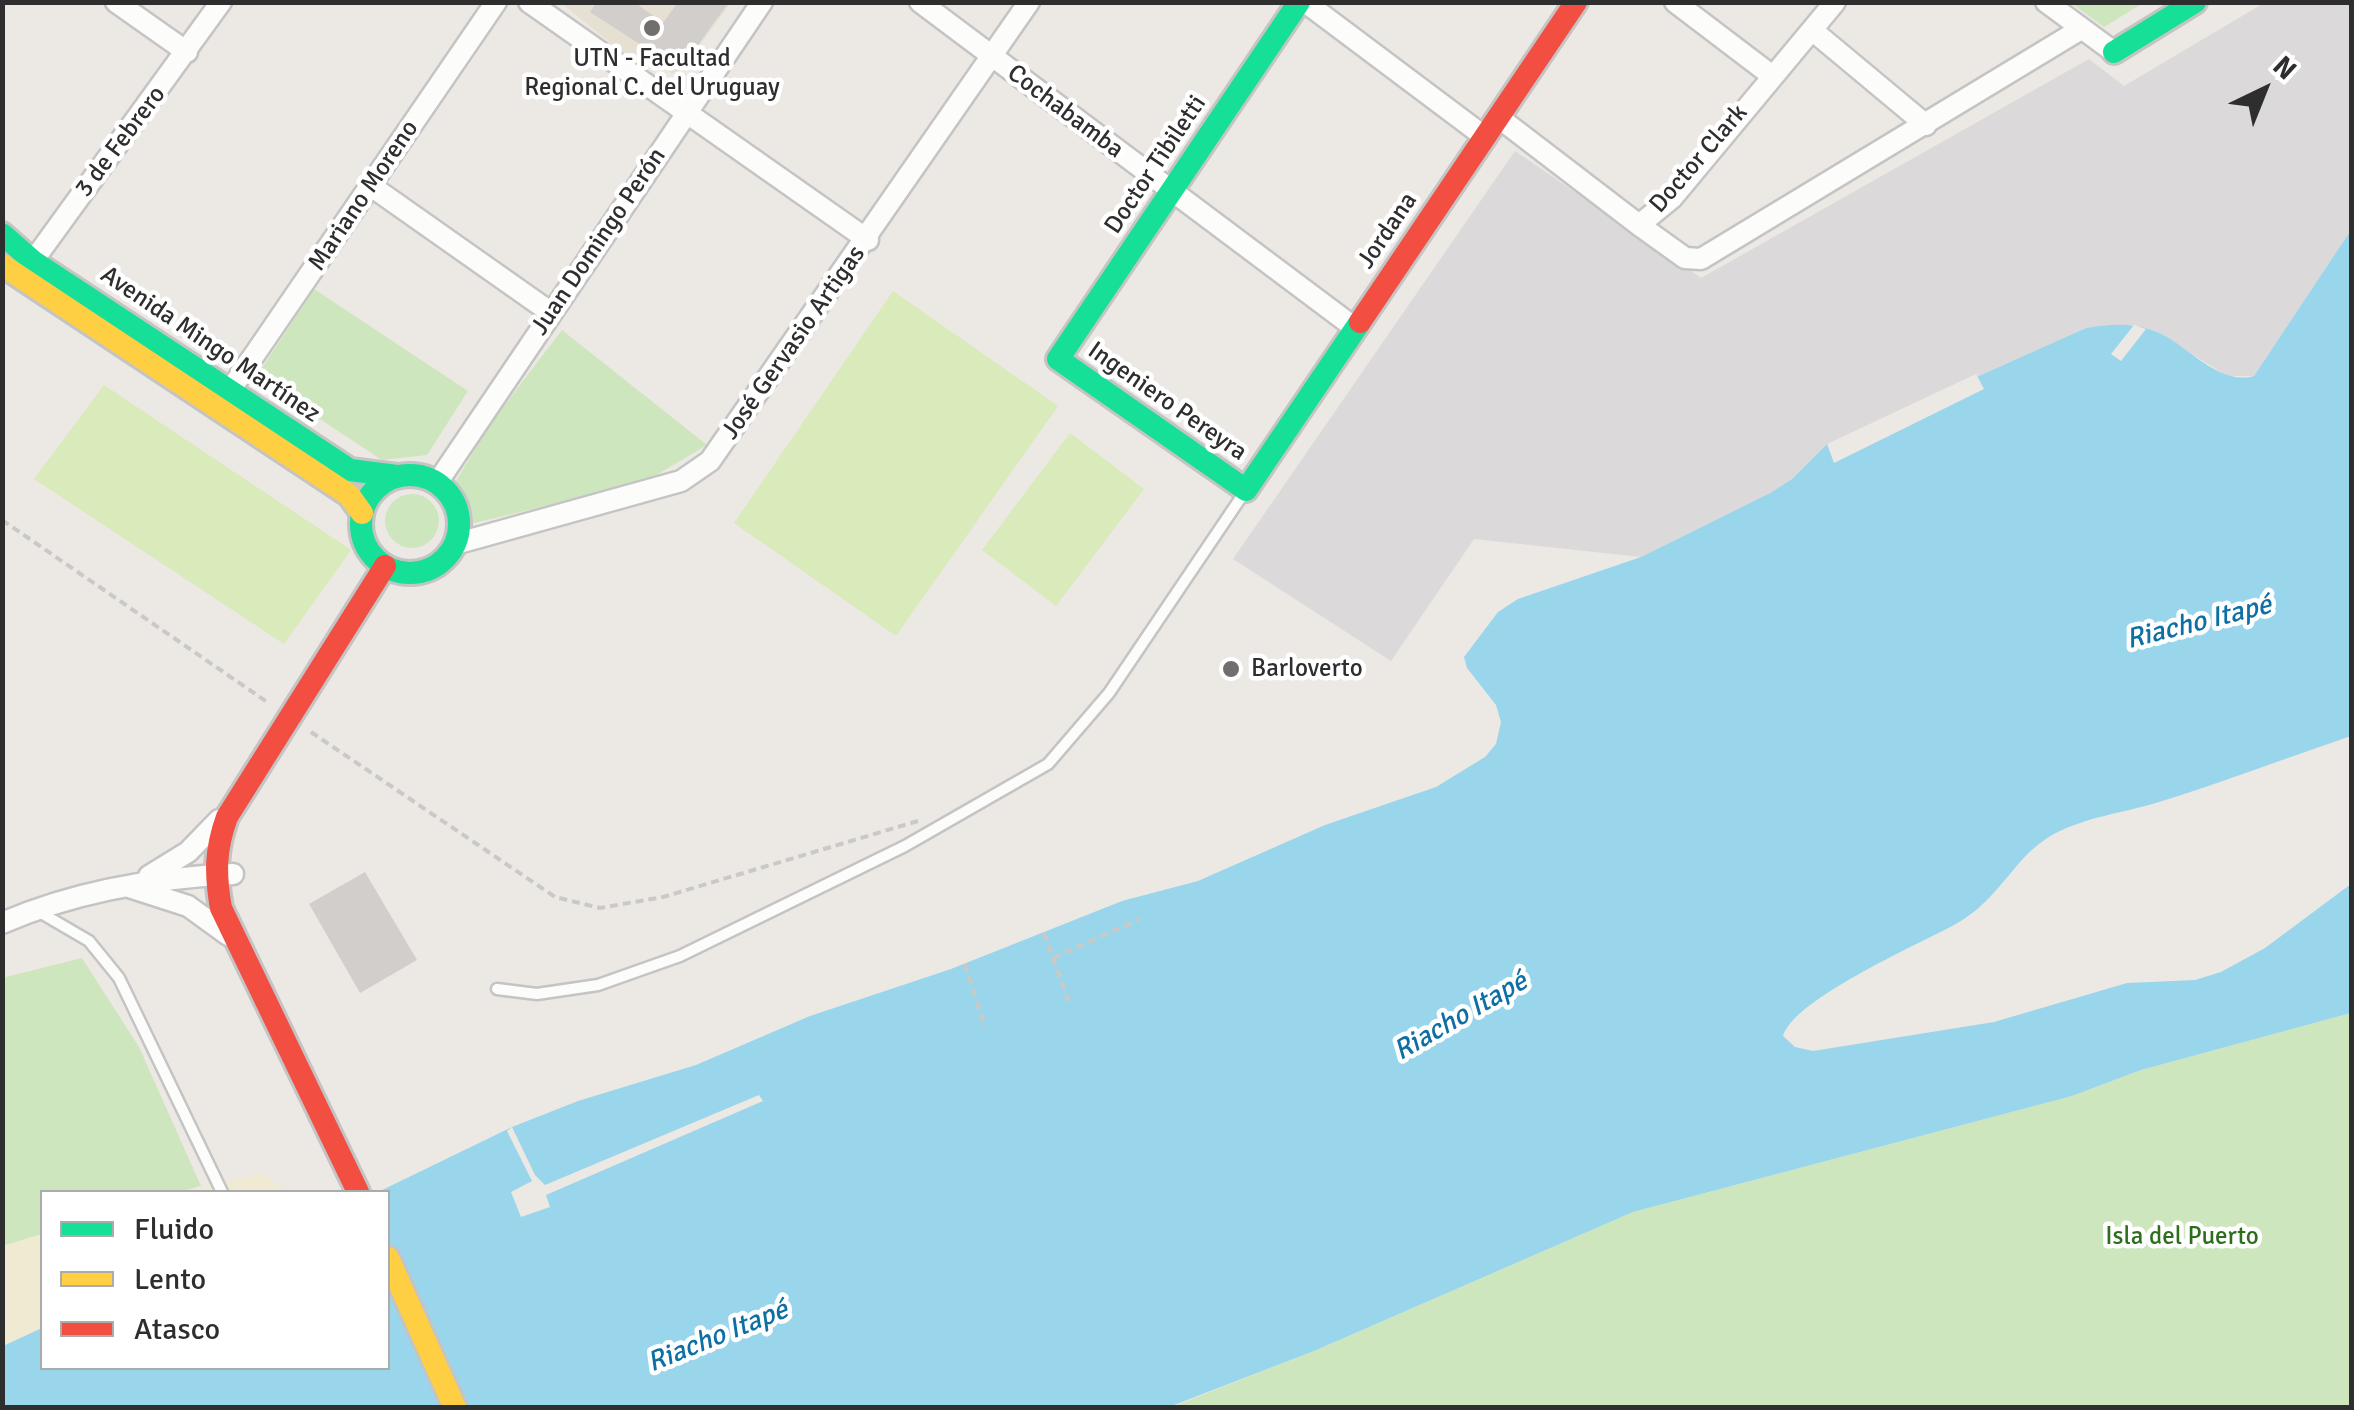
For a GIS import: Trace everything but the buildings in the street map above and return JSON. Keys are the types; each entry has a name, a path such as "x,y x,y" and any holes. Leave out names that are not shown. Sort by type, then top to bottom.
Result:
{"street":[{"path":"116,2 187,52"},
{"name":"3 de Febrero","path":"18,268 187,52 221,2"},
{"name":"Mariano Moreno","path":"231,390 496,2"},
{"path":"530,2 868,240"},
{"name":"Juan Domingo Perón","path":"437,483 762,2"},
{"name":"Cochabamba","path":"920,2 1354,328"},
{"name":"José Gervasio Artigas","path":"455,544 681,481 710,461 868,240 1029,2"},
{"path":"1302,2 1485,137"},
{"name":"Doctor Tibiletti","path":"1058,359 1302,2"},
{"name":"Jordana","path":"1246,490 1576,2"},
{"path":"1675,2 1771,75"},
{"name":"Doctor Clark","path":"1498,117 1639,225 1672,198 1834,2"},
{"path":"2046,2 2114,52 2195,2"},
{"path":"1812,30 1926,125"},
{"path":"1639,225 1686,258 1701,259 2081,30"},
{"path":"371,186 550,312"},
{"name":"Avenida Mingo Martínez","path":"2,234 18,268 349,495 362,512"},
{"name":"Avenida Mingo Martínez","path":"18,268 231,390 350,470 397,476"},
{"name":"Ingeniero Pereyra","path":"1058,359 1246,490"},
{"path":"411,474 437,483 455,504 459,531 455,544 433,568 393,569 365,544 362,512 374,490 397,476 411,474"},
{"path":"357,1190 221,908 224,875 242,828 296,722 393,569"},
{"path":"128,885 188,852 214,828 296,722"},
{"path":"224,875 217,845 242,790"},
{"path":"2,923 35,909 128,885 224,875"},
{"path":"128,885 188,906 218,924 241,951"},
{"path":"2,910 35,909"},
{"path":"390,1262 455,1408"}],"lane":[{"path":"497,989 537,994 598,985 680,956 905,846 1048,764 1108,694 1246,490"},
{"path":"35,909 89,941 119,978 221,1190"}],"path":[{"path":"2,520 555,897 600,908 663,897 932,816"},
{"path":"1053,958 1140,919"},
{"path":"1044,934 1070,1005"},
{"path":"965,964 985,1028"}],"shaded area":[{"name":"UTN - Facultad Regional C. del Uruguay","path":"561,3 731,3 677,75 623,53"},
{"path":"2264,3 2351,3 2351,230 2254,376 2227,376 2157,332 2134,325 2086,328 1827,444 1792,479 1770,493 1641,557 1474,539 1391,661 1233,559 1515,151 1701,278 2089,59 2124,86"}],"green space":[{"path":"2071,3 2143,3 2104,27"},
{"path":"314,289 468,391 427,455 382,460 256,377"},
{"path":"893,291 1058,406 896,636 734,523"},
{"path":"562,330 707,445 643,483 470,524 467,499 456,481 490,424"},
{"path":"104,385 351,550 284,644 34,479"},
{"path":"1070,433 1144,489 1056,606 982,550"},
{"path":"412,494 431,502 439,521 431,540 412,548 393,540 385,521 393,502"},
{"path":"82,958 139,1047 201,1186 187,1190 40,1190 40,1235 3,1246 2,978"},
{"name":"Isla del Puerto","path":"2351,1013 2351,1407 1169,1408 1314,1351 1633,1212 2072,1096 2141,1070"}],"sand":[{"path":"263,1174 286,1190 189,1190"},
{"path":"40,1235 40,1329 3,1346 3,1246"}],"water":[{"name":"Riacho Itapé","path":"2351,230 2351,736 2054,834 2027,854 1970,915 1832,990 1792,1021 1783,1036 1795,1047 1813,1051 1994,1022 2127,983 2195,980 2221,972 2265,948 2351,884 2351,1013 2141,1070 2072,1096 1633,1212 1314,1351 1169,1407 3,1408 3,1346 40,1329 40,1370 390,1370 390,1190 382,1190 512,1127 578,1101 696,1065 810,1016 951,969 1122,901 1198,881 1325,825 1436,787 1485,757 1496,744 1501,722 1496,705 1467,668 1464,657 1498,612 1518,599 1641,557 1770,493 1792,479 1827,444 2086,328 2122,325 2148,329 2169,338 2216,370 2241,378 2254,376"}],"pier":[{"path":"2134,325 2146,329 2121,361 2111,354"},
{"path":"1976,374 1984,389 1834,463 1827,444"},
{"path":"759,1095 763,1101 546,1195 550,1207 521,1217 511,1192 532,1181 507,1131 512,1127 535,1175 545,1185"}],"traffic: fast":[{"path":"1299,2 1058,359 1246,490 1360,322"},
{"path":"2114,52 2195,2"},
{"path":"2,234 34,262 350,470 397,476"},
{"path":"410,475 429,479 445,489 455,505 459,524 455,543 445,559 429,569 410,573 391,569 375,559 365,543 361,524 365,505 375,489 391,479 410,475"}],"traffic: slow":[{"path":"2,265 349,495 362,513"},
{"path":"390,1262 455,1408"}],"traffic: jam":[{"path":"1360,322 1576,2"},
{"path":"357,1190 221,908 217,862 227,817 385,566"}],"place":[{"name":"UTN - Facultad Regional C. del Uruguay","path":"652,28"},
{"name":"Barloverto","path":"1231,669"}]}
